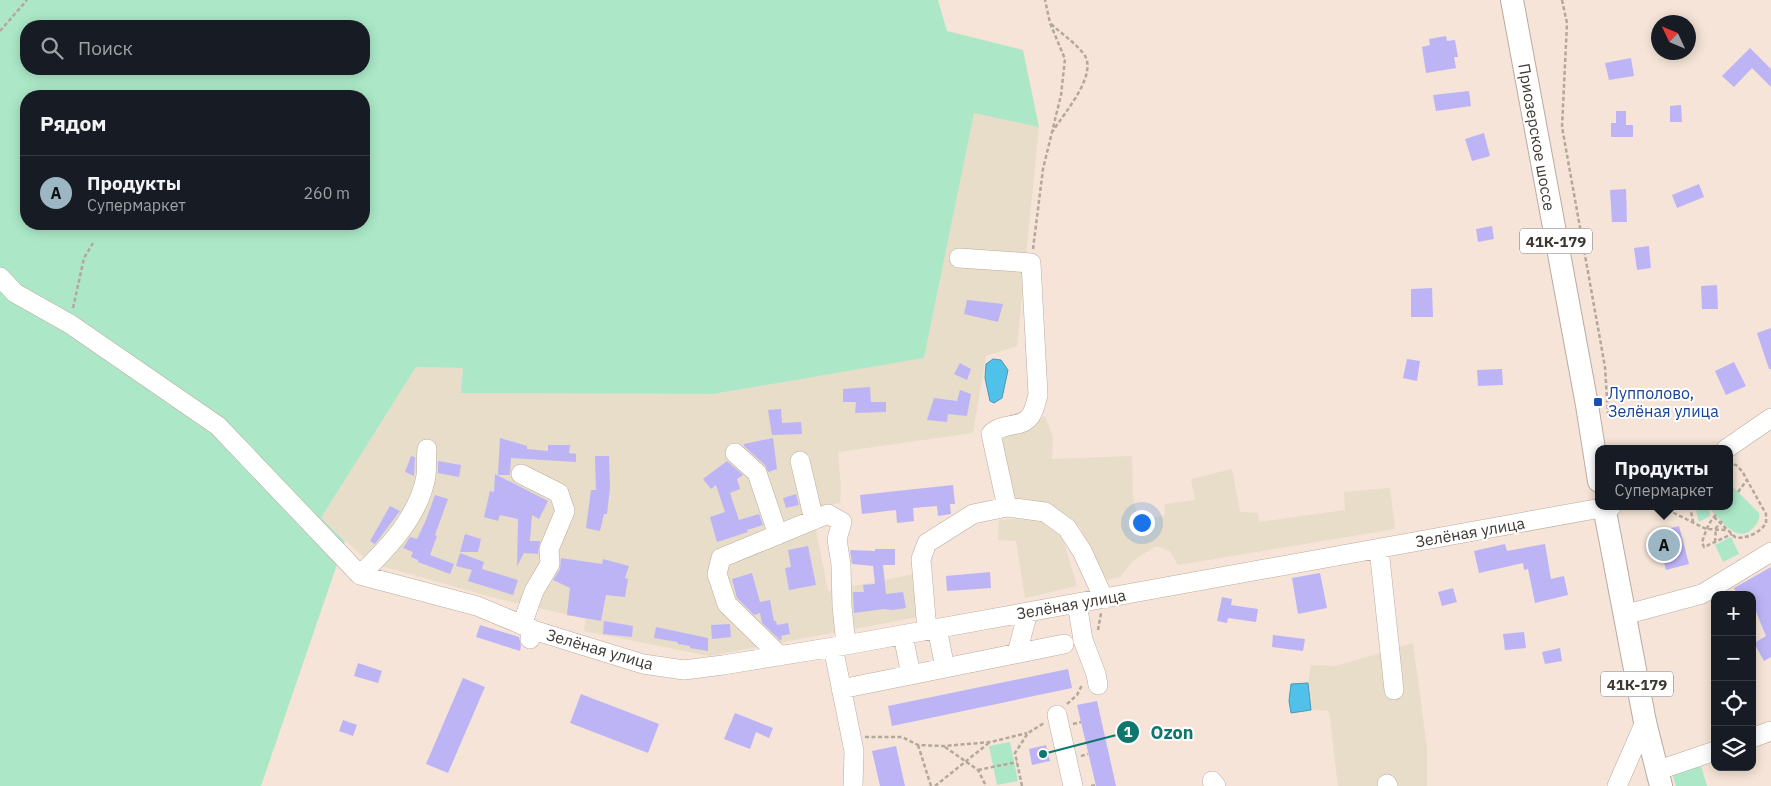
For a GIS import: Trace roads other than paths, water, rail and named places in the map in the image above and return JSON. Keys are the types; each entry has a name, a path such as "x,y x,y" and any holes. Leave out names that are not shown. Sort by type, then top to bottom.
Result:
{"main road":[{"name":"Приозерское шоссе","path":"1512,0 1595,456"},
{"name":"41К-179","path":"1606,510 1644,722 1658,779"}],"street":[{"path":"959,258 1031,263 1038,395 1031,416 1022,422 996,429 992,434 1007,507"},
{"path":"0,278 15,292 70,324 218,426 360,575 385,550 414,511 426,477 427,449"},
{"path":"1732,445 1771,418"},
{"path":"735,453 756,473 778,535"},
{"path":"800,461 814,520"},
{"path":"521,474 559,493 565,511 548,549 550,564 534,591 528,631"},
{"path":"945,668 932,629 921,559 928,543 973,514 1007,507 1045,512 1067,528 1082,551 1104,602"},
{"name":"Зелёная улица","path":"360,575 477,606 528,631 643,664 684,670 839,646 1077,603 1104,602 1595,509"},
{"path":"780,656 727,604 717,574 721,558 828,514 842,522 837,539 841,565 842,606 839,646 842,689 854,751 853,786"},
{"path":"1379,549 1394,690"},
{"path":"1624,615 1702,594 1771,552"},
{"path":"1077,603 1083,640 1096,674 1098,685"},
{"path":"1017,653 1028,612"},
{"path":"903,635 911,675"},
{"path":"842,689 1064,644"},
{"path":"1057,715 1073,786"},
{"path":"1617,786 1644,722"},
{"path":"1756,737 1771,731"},
{"path":"1658,779 1711,753"}],"water":[{"path":"993,359 1001,360 1008,370 1002,398 994,403 990,401 985,378 986,364"},
{"path":"1308,683 1311,710 1291,713 1289,701 1291,684"}],"place":[{"name":"Лупполово, Зелёная улица","path":"1598,402"},
{"name":"Продукты","path":"1664,545"},
{"name":"Ozon","path":"1043,754"}]}
